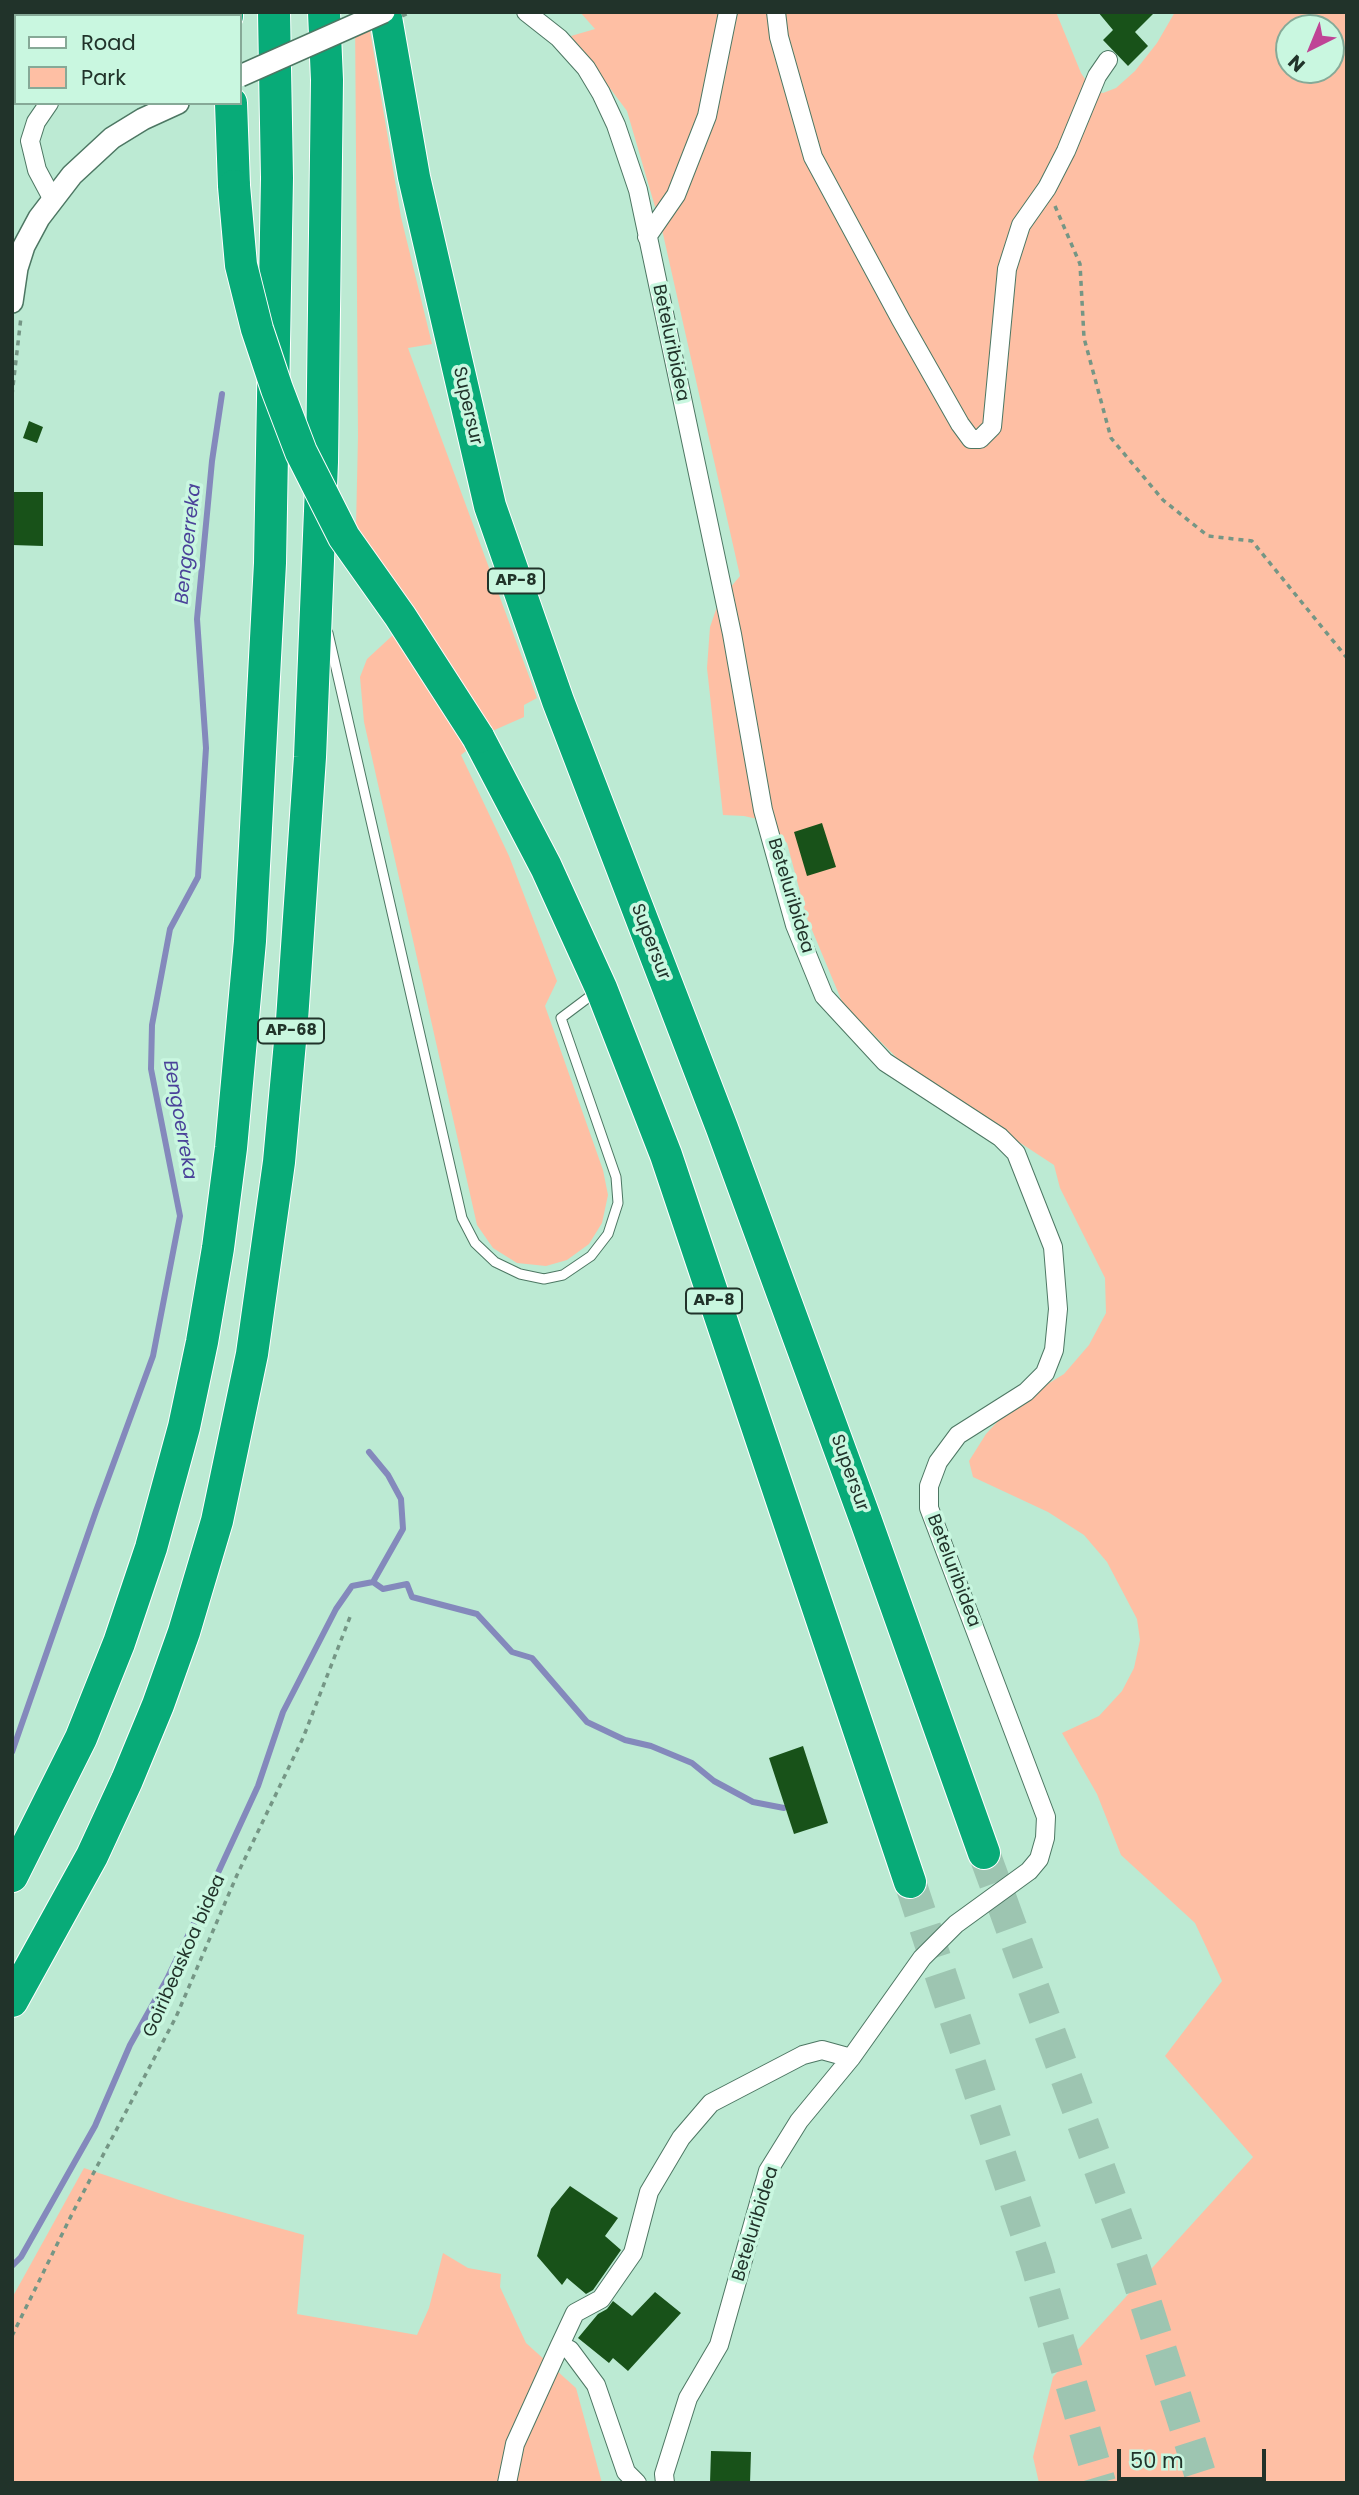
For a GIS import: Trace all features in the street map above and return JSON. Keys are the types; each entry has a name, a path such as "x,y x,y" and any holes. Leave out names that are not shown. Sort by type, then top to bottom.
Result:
{"highway":[{"name":"AP-68","path":"12,1876 81,1738 119,1643 151,1548 187,1415 218,1248 231,1148 250,941 270,563 277,178 274,12"},
{"name":"AP-68","path":"12,2001 92,1856 158,1705 206,1562 231,1464 252,1354 279,1162 302,895 318,591 325,288 327,80 324,12"},
{"name":"Supersur","path":"384,12 414,177 490,506 558,701 722,1128 984,1853"},
{"name":"AP-8","path":"231,105 234,187 241,265 257,329 276,388 301,452 344,537 400,616 478,737 546,867 601,988 666,1154 910,1881"}],"street":[{"path":"242,75 384,12"},
{"name":"Beteluribidea","path":"526,12 559,38 586,68 616,125 638,190 732,634 763,810 795,925 824,996 885,1062 1000,1137 1016,1153 1053,1247 1058,1309 1054,1350 1045,1373 1026,1392 958,1435 938,1462 929,1486 929,1508 1046,1817 1045,1838 1039,1859 1030,1871 956,1924 922,1958 851,2057 799,2121 768,2171 719,2345 688,2399 664,2474 665,2483"},
{"path":"647,237 676,195 708,116 728,12"},
{"path":"776,12 779,37 813,157 901,320 971,439 981,439 992,427 1007,269 1021,225 1047,188 1066,151 1097,76 1108,60"},
{"path":"48,105 36,122 30,141 37,170 53,200"},
{"path":"17,305 17,268 24,246 39,218 53,200 88,158 112,138 143,119 174,105"},
{"path":"507,2483 515,2444 575,2313 601,2299 633,2253 649,2192 681,2138 711,2103 803,2055 822,2050 851,2057"},
{"path":"560,2345 570,2350 596,2385 626,2472 637,2483"}],"lane":[{"path":"318,591 462,1218 475,1242 495,1262 520,1274 544,1279 563,1275 591,1256 608,1234 618,1203 616,1177 561,1018 601,988"}],"path":[{"path":"1047,188 1080,264 1084,338 1111,438 1163,500 1208,536 1252,541 1347,658"},
{"path":"12,395 17,305"},
{"name":"Goiribeaskoa bidea","path":"12,2336 74,2210 176,2017 237,1875 303,1738 350,1617"}],"green space":[{"path":"12,12 60,12 14,14 12,33"},
{"path":"355,12 367,12 401,217 432,344 408,348 537,698 524,705 524,717 490,732 461,755 509,856 557,981 545,1006 603,1170 608,1195 602,1223 589,1244 567,1260 546,1266 517,1263 493,1248 477,1225 364,722 360,677 367,659 393,635 356,527 358,436"},
{"path":"580,12 1056,12 1081,73 1087,82 1103,93 1116,88 1135,71 1157,43 1175,12 1347,12 1347,2483 1039,2483 1033,2457 1053,2377 1253,2157 1165,2056 1222,1981 1195,1923 1121,1855 1097,1794 1062,1733 1099,1716 1122,1691 1134,1668 1140,1640 1137,1619 1107,1562 1084,1535 1048,1512 973,1477 969,1461 986,1434 1012,1406 1064,1374 1089,1345 1106,1313 1105,1278 1060,1188 1054,1165 909,1070 843,1004 807,918 787,843 762,820 723,815 707,668 710,627 719,601 740,576 663,234 627,111 571,36 595,29"},
{"path":"84,2168 179,2200 304,2235 297,2314 417,2335 429,2308 443,2253 468,2268 501,2274 500,2287 526,2343 576,2388 602,2483 12,2483 12,2298"}],"building":[{"path":"1098,12 1155,12 1135,32 1148,46 1128,66 1103,40 1113,30"},
{"path":"29,421 43,427 37,443 23,438"},
{"path":"14,492 43,492 43,546 12,545"},
{"path":"822,823 836,867 807,876 794,832"},
{"path":"803,1746 828,1823 794,1834 769,1758"},
{"path":"570,2186 618,2218 605,2236 621,2250 593,2290 586,2294 567,2278 562,2285 537,2256 551,2209"},
{"path":"655,2292 681,2313 628,2371 613,2358 609,2363 578,2338 613,2301 632,2316"},
{"path":"711,2451 751,2452 750,2483 710,2483"}],"waterway":[{"name":"Bengoerreka","path":"12,1752 153,1356 180,1216 151,1069 152,1025 170,929 198,877 206,748 197,619 212,461 222,394"},
{"path":"12,2266 21,2257 95,2126 130,2045 167,1979 211,1888 258,1786 283,1712 336,1609 352,1586 373,1582 403,1529 401,1499 388,1475 369,1452"},
{"path":"373,1582 383,1589 407,1584 412,1597 477,1614 512,1652 532,1658 587,1722 625,1740 651,1746 692,1763 714,1781 753,1802 784,1808"}],"tunnel":[{"path":"984,1853 1126,2241 1203,2483"},
{"path":"910,1882 1036,2263 1100,2483"}]}
